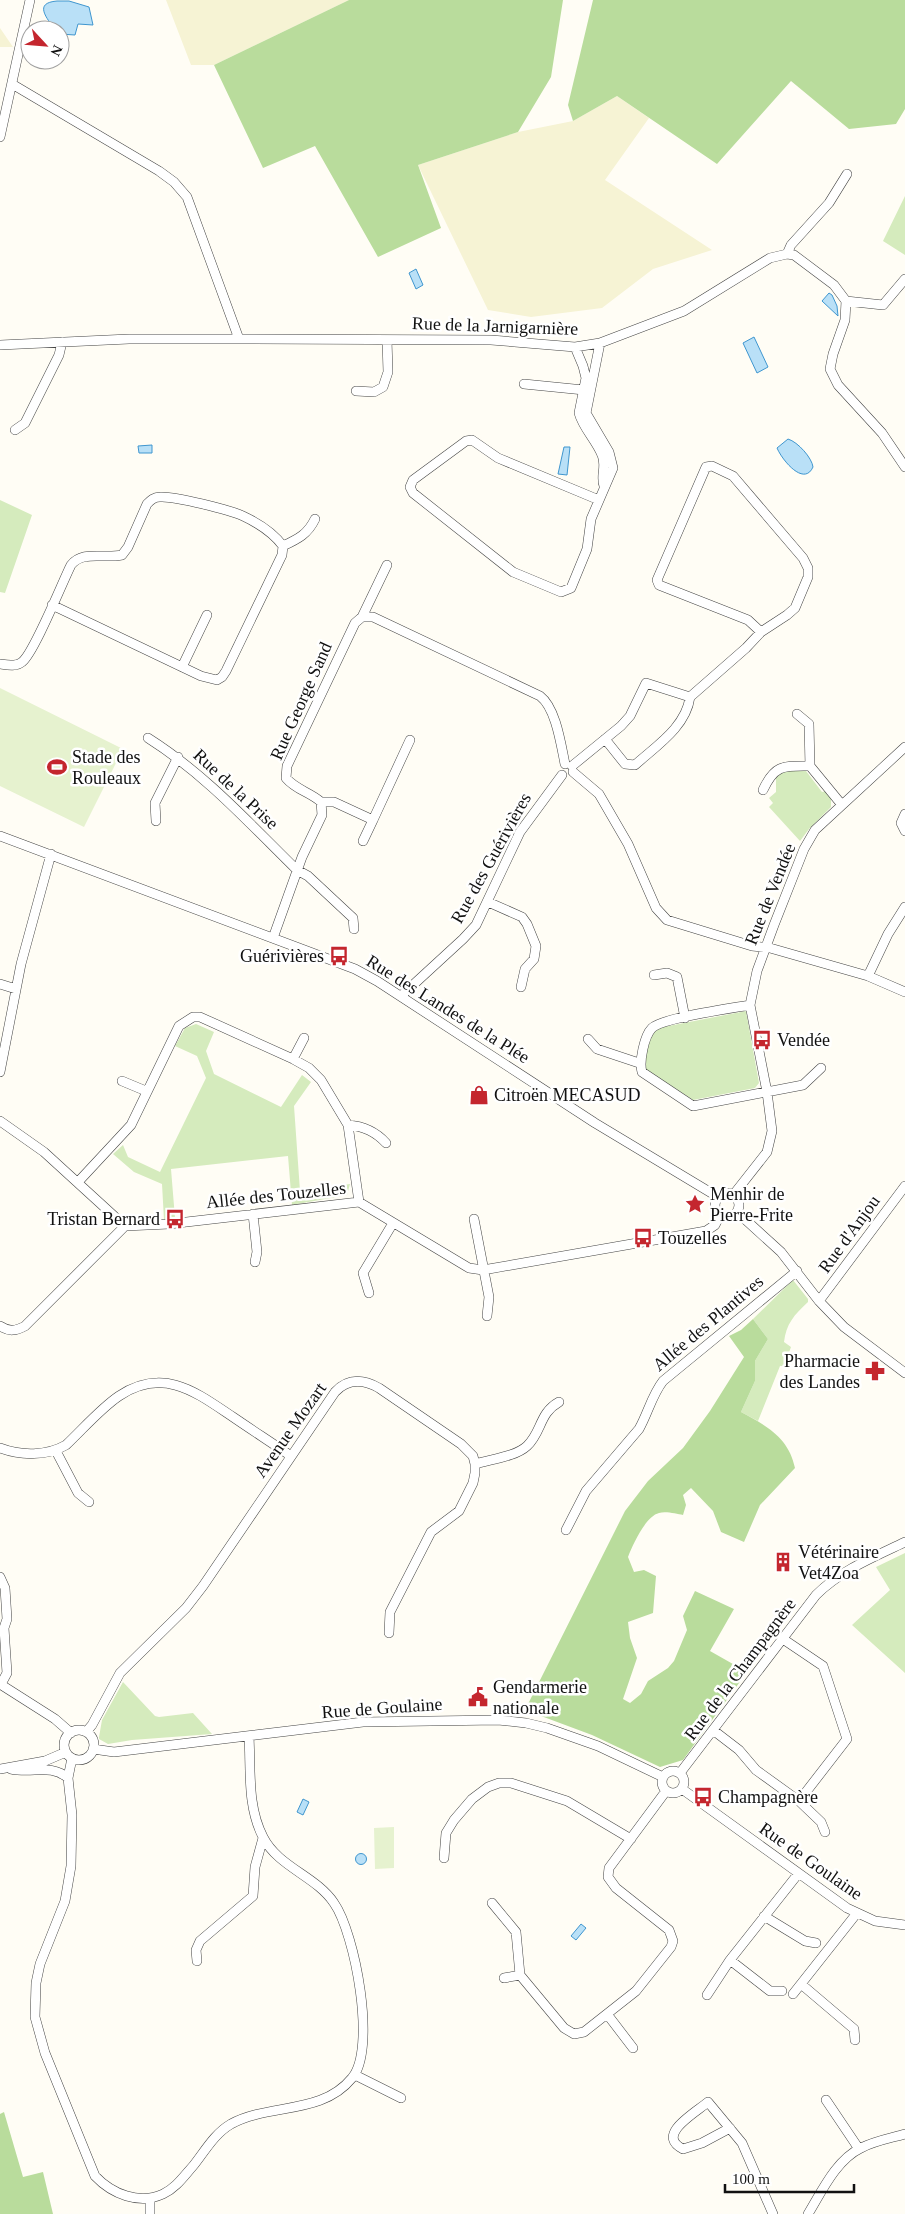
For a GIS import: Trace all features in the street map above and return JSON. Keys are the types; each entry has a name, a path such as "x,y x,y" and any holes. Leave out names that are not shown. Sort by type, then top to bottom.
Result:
{"street":[{"path":"0,137 30,0"},
{"path":"12,84 159,171 174,182 187,197 239,338"},
{"path":"847,174 829,203 791,245 787,254 794,255 834,286 846,300 883,305 905,279"},
{"name":"Rue de la Jarnigarnière","path":"0,345 129,339 239,338 490,340 575,347 600,343 684,311 770,258 787,254"},
{"path":"846,300 845,320 833,354 830,369 838,385 882,433 905,466"},
{"path":"356,391 374,392 383,387 388,372 387,340"},
{"path":"15,430 25,423 59,355 62,342"},
{"path":"599,500 498,458 472,440 466,441 412,480 410,487 412,493 513,572 561,592 571,588 587,549 591,519 599,500 604,486 611,475 612,459 586,414 600,343"},
{"path":"575,347 584,366 586,378 579,413 602,454 605,463 602,481 604,486"},
{"path":"524,384 584,390"},
{"path":"605,739 625,764 635,765 677,727 689,705 690,697 746,648 760,632 787,616 795,608 808,577 808,568 803,558 733,476 712,466 706,467 658,580 659,585 748,620 760,632"},
{"path":"0,664 14,666 23,662 32,647 70,565 77,558 86,556 109,558 122,555 128,547 147,504 152,499 160,497 180,499 243,516 278,539 283,546 282,555 222,677 217,680 182,667 52,605"},
{"path":"283,546 297,540 310,530 315,519"},
{"name":"Rue George Sand","path":"373,820 334,802 321,802 314,796 293,787 286,778 288,766 355,623 362,616 387,565"},
{"path":"182,667 207,615"},
{"path":"362,616 373,617 540,696 548,702 570,768 599,794 628,844 656,908 667,920 752,946 766,947 868,976 905,992"},
{"path":"570,768 621,726 630,716 646,682 690,697"},
{"path":"797,714 809,724 810,766 842,805"},
{"name":"Rue de la Prise","path":"148,738 178,757 206,780 297,870 308,876 353,918 354,929"},
{"path":"363,841 410,740"},
{"name":"Rue de Vendée","path":"734,1194 767,1152 772,1131 767,1092 750,1005 756,971 804,849 815,830 905,747"},
{"path":"156,821 155,803 178,757"},
{"path":"763,790 770,776 782,766 810,766"},
{"name":"Rue des Guérivières","path":"401,996 476,925 520,832 562,775 569,777 570,768"},
{"path":"273,938 297,870 322,814 321,802"},
{"path":"905,814 901,823 905,832"},
{"name":"Rue des Landes de la Plée","path":"0,836 355,969 401,996 622,1140 718,1197"},
{"path":"0,1072 16,989 51,854"},
{"path":"488,902 522,917 536,946 534,959 525,969 520,988"},
{"path":"868,976 888,934 905,908"},
{"path":"654,975 667,973 677,976 685,1018"},
{"path":"0,984 16,989"},
{"path":"750,1005 658,1024 651,1028 639,1063 642,1072 693,1106 804,1085 821,1068"},
{"path":"78,1182 131,1125 178,1026 192,1017 200,1017 293,1059 310,1068 321,1080 348,1124 359,1202"},
{"path":"293,1059 304,1038"},
{"path":"588,1039 597,1049 639,1063"},
{"path":"122,1081 146,1091"},
{"path":"0,1121 44,1152 125,1226 26,1326 17,1331 7,1330 0,1326"},
{"path":"348,1124 359,1125 378,1135 386,1143"},
{"name":"Rue d'Anjou","path":"819,1301 905,1186"},
{"path":"727,1192 734,1194 740,1204 737,1212 728,1217 720,1215 716,1208 718,1197 727,1192"},
{"name":"Allée des Touzelles","path":"125,1226 169,1224 359,1202 469,1268 483,1270 706,1231 715,1224 720,1215"},
{"path":"737,1212 764,1235 797,1271 819,1301 844,1327 905,1373"},
{"path":"253,1214 257,1252 255,1262"},
{"path":"474,1219 489,1297 487,1316"},
{"path":"369,1292 363,1273 393,1223"},
{"name":"Allée des Plantives","path":"566,1530 586,1490 639,1429 656,1391 663,1381 797,1271"},
{"name":"Avenue Mozart","path":"86,1732 120,1673 186,1608 335,1392 345,1383 356,1381 379,1388 461,1444 472,1456 475,1464"},
{"path":"0,1448 10,1452 38,1453 56,1451 66,1445 118,1396 149,1384 165,1383 182,1386 199,1394 291,1456"},
{"path":"389,1633 390,1612 431,1532 459,1511 476,1474 475,1464 526,1447 536,1434 549,1408 559,1402"},
{"path":"56,1451 78,1493 89,1502"},
{"name":"Rue de la Champagnère","path":"680,1773 816,1595 833,1579 905,1542"},
{"path":"0,1577 4,1588 7,1619 4,1628 7,1673 1,1684 55,1719 71,1733"},
{"path":"784,1639 822,1666 847,1739 799,1801"},
{"name":"Rue de Goulaine","path":"93,1749 114,1752 363,1722 499,1720 540,1726 598,1746 663,1777"},
{"path":"3,1768 45,1762 69,1755 85,1759 93,1749 92,1737 86,1732 78,1730 71,1733 66,1740 69,1755 68,1778 72,1815 71,1866 65,1901 40,1964 36,1983 35,2017 45,2053 95,2176 104,2186 117,2194 150,2198 164,2193 178,2183 210,2141 230,2125 262,2113 313,2103 344,2087 354,2075 364,2035 354,1956 346,1924 326,1893 274,1853 263,1838 252,1811 249,1737"},
{"path":"713,1730 739,1750 756,1770 799,1801 821,1822 825,1832"},
{"path":"3,1768 24,1772 51,1769 57,1770 68,1778"},
{"path":"669,1772 680,1773 684,1779 682,1789 676,1793 666,1792 662,1786 663,1777 669,1772"},
{"path":"444,1858 446,1833 454,1820 472,1799 488,1787 499,1783 511,1783 567,1801 631,1839"},
{"name":"Rue de Goulaine","path":"682,1789 847,1908 886,1924 905,1925"},
{"path":"492,1904 516,1932 520,1975 569,2032 580,2034 584,2032 636,1991 672,1947 673,1941 670,1930 616,1888 608,1877 609,1868 666,1792"},
{"path":"197,1961 196,1950 200,1941 253,1896 256,1867 263,1838"},
{"path":"707,1995 730,1960 798,1874"},
{"path":"793,1994 857,1913"},
{"path":"764,1916 805,1941 816,1943"},
{"path":"730,1960 770,1991 782,1991"},
{"path":"504,1978 520,1975"},
{"path":"801,1984 854,2029 855,2040"},
{"path":"608,2014 633,2048"},
{"path":"354,2075 401,2098"},
{"path":"826,2100 859,2149"},
{"path":"730,2128 702,2143 683,2148 674,2142 672,2138 674,2131 708,2102 730,2128 742,2143 774,2214"},
{"path":"808,2214 839,2165 859,2149 905,2134"},
{"path":"150,2198 150,2214"}],"shaded area":[{"path":"166,0 349,0 214,65 191,65"},
{"path":"0,28 13,47 0,47"},
{"path":"617,96 649,118 605,180 712,250 653,269 602,308 531,317 488,310 418,165 518,132 573,121"}],"green space":[{"path":"349,0 563,0 551,77 518,132 418,165 441,228 378,257 315,146 263,168 214,65"},
{"path":"593,0 905,0 905,109 896,124 849,129 791,81 717,164 617,96 573,121 568,105"},
{"path":"905,196 905,255 883,241"},
{"path":"0,500 32,515 5,593 0,592"},
{"name":"Stade des Rouleaux","path":"0,688 123,749 84,827 0,786"},
{"path":"783,771 806,771 822,792 826,791 831,796 831,807 800,841 769,807 773,803 769,798 776,792 776,778"},
{"path":"746,1011 759,1083 755,1088 693,1100 646,1070 644,1062 653,1029"},
{"path":"196,1024 214,1032 206,1051 214,1074 281,1107 302,1075 311,1082 294,1106 300,1191 350,1184 347,1195 292,1205 288,1156 171,1169 175,1218 164,1220 162,1184 134,1172 113,1154 123,1145 128,1157 160,1172 206,1078 197,1056 175,1046 185,1028"},
{"path":"793,1280 808,1299 808,1302 789,1325 784,1342 791,1347 784,1366 780,1366 758,1421 741,1412 755,1381 755,1361 768,1339 753,1319"},
{"path":"753,1319 768,1339 755,1361 755,1381 741,1412 760,1422 776,1434 788,1449 795,1468 760,1505 744,1542 721,1532 713,1511 691,1488 683,1495 686,1505 683,1515 665,1512 654,1515 640,1531 628,1557 634,1572 644,1570 656,1576 653,1613 628,1622 630,1638 637,1658 623,1699 630,1703 641,1694 648,1681 668,1668 674,1661 687,1630 683,1616 695,1591 734,1609 710,1651 747,1672 683,1760 660,1767 592,1735 525,1710 625,1511 648,1481 683,1448 710,1411 744,1357 729,1336 741,1330"},
{"path":"905,1553 905,1673 852,1625 890,1590 876,1567"},
{"path":"123,1682 155,1716 193,1713 212,1734 132,1740 108,1744 99,1739 102,1720"},
{"path":"394,1827 394,1868 375,1869 374,1828"},
{"path":"4,2112 23,2177 43,2172 53,2214 0,2214 0,2114"}],"water":[{"path":"69,1 89,7 93,25 78,24 75,35 70,35 70,20 48,20 44,8 50,2"},
{"path":"416,269 423,285 416,289 409,273"},
{"path":"829,293 832,295 837,306 838,316 822,301"},
{"path":"754,337 768,367 757,373 743,343"},
{"path":"788,439 800,447 810,459 813,467 809,472 804,474 794,470 780,453 777,448"},
{"path":"152,445 152,453 139,453 138,446"},
{"path":"564,447 570,447 567,475 558,474"},
{"path":"303,1799 309,1802 303,1815 297,1812"},
{"path":"361,1853 367,1859 361,1865 355,1859"},
{"path":"581,1924 586,1928 576,1940 571,1936"}],"place":[{"name":"Stade des Rouleaux","path":"57,767"},
{"name":"Guérivières","path":"339,956"},
{"name":"Vendée","path":"762,1040"},
{"name":"Citroën MECASUD","path":"479,1095"},
{"name":"Menhir de Pierre-Frite","path":"695,1204"},
{"name":"Tristan Bernard","path":"175,1219"},
{"name":"Touzelles","path":"643,1238"},
{"name":"Pharmacie des Landes","path":"875,1371"},
{"name":"Vétérinaire Vet4Zoa","path":"783,1562"},
{"name":"Gendarmerie nationale","path":"478,1697"},
{"name":"Champagnère","path":"703,1797"}]}
